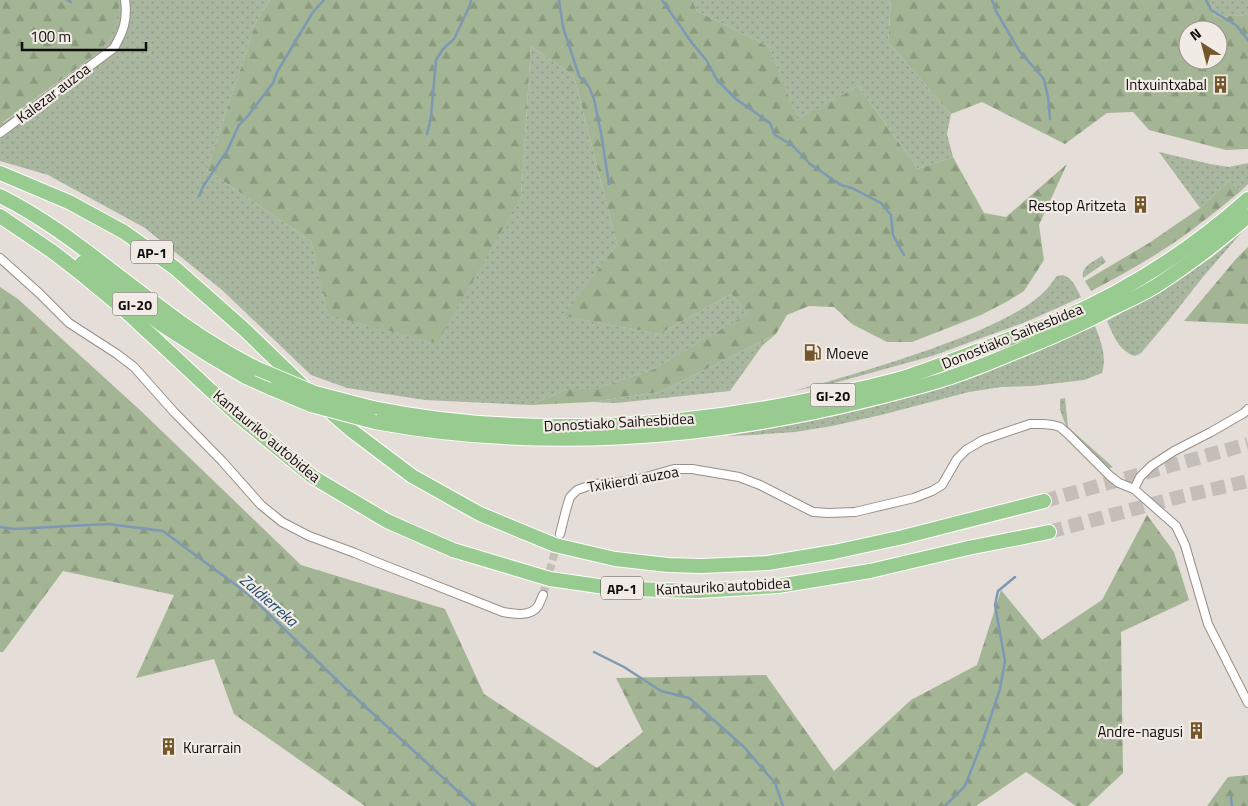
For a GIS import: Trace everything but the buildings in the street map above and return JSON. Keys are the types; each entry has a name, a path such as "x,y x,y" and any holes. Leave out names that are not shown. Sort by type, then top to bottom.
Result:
{"highway":[{"name":"Kantauriko autobidea","path":"0,173 69,202 124,232 175,268 245,330 351,430 412,476 480,514 555,545 615,559 668,565 702,566 768,563 834,552 1044,501"},
{"name":"Donostiako Saihesbidea","path":"0,196 36,215 94,256 156,305 201,336 258,370 374,415 407,415 467,422 531,426 602,425 682,420 791,404 901,378 1061,319 1111,294 1146,275 1186,249 1248,199"},
{"name":"Kantauriko autobidea","path":"0,215 53,252 119,305 235,413 313,477 388,521 453,550 550,579 612,588 698,591 778,586 861,572 1049,532"},
{"name":"Donostiako Saihesbidea","path":"0,215 60,246 161,324 212,357 246,377 311,405 374,415 443,432 484,436 577,438 696,431 750,424 832,409 947,378 1069,330 1154,286 1195,259 1248,216"}],"street":[{"name":"Kalezar auzoa","path":"0,133 114,48 123,32 127,11 125,0"},
{"path":"0,258 70,323 134,367 261,505 282,522 309,536 503,612 526,613 537,608 543,595"},
{"path":"1134,489 1140,477 1151,466 1174,451 1212,432 1248,409"},
{"name":"Txikierdi auzoa","path":"560,534 570,497 577,490 594,484 639,479 674,469 692,469 740,477 813,512 856,512 932,492 942,485 957,459 966,450 983,440 1030,424 1060,427 1110,476 1119,483 1134,489 1176,526 1185,545 1208,624 1248,703"}],"green space":[{"path":"0,0 119,0 119,9 112,35 99,52 2,123 0,123"},
{"path":"119,0 270,0 256,22 207,170 311,241 330,315 521,197 531,46 574,76 617,244 565,316 659,334 731,294 750,313 654,369 595,389 568,389 530,405 425,400 347,388 311,375 222,290 145,228 48,175 0,161 0,123 3,123 99,52 119,9"},
{"path":"270,0 692,0 697,11 769,47 798,120 858,86 918,169 953,157 984,213 1006,217 1067,164 1039,225 1044,260 1024,291 1008,301 981,315 912,342 887,342 852,324 834,307 809,306 787,315 776,334 660,392 591,402 530,405 568,389 595,389 654,369 749,313 731,294 659,334 564,316 617,244 574,76 531,46 521,197 437,343 329,315 311,241 207,170 256,22"},
{"path":"692,0 891,0 888,42 951,114 947,134 953,157 918,169 858,86 798,121 769,47 697,11"},
{"path":"891,0 1211,0 1214,17 1248,15 1248,149 1226,150 1149,130 1133,112 1107,113 1065,144 982,102 951,114 888,42"},
{"path":"1211,0 1248,0 1248,15 1214,17"},
{"path":"1159,152 1229,167 1248,163 1248,184 1241,191 1229,181 1200,208"},
{"path":"1229,181 1241,191 1168,246 1130,270 1091,291 1085,281 1149,243 1200,208"},
{"path":"1247,226 1141,353 1135,356 1129,354 1114,337 1107,321 1161,291 1199,266 1221,250"},
{"path":"1248,247 1248,324 1184,321 1236,259"},
{"path":"1102,256 1106,262 1083,278 1086,267"},
{"path":"1063,275 1072,281 1081,297 1028,321 932,356 838,382 793,391 896,361 977,331 1024,308 1048,288 1057,276"},
{"path":"0,287 18,299 141,411 301,565 445,609 484,694 597,768 643,732 616,678 766,675 834,771 911,700 977,665 1001,590 1042,640 1102,600 1147,515 1174,552 1189,600 1121,632 1123,773 1088,806 1076,806 1026,772 976,806 365,806 234,714 214,659 136,678 174,595 63,571 3,652 0,652"},
{"path":"1095,326 1103,349 1102,373 1084,380 1033,386 1001,387 969,392 881,415 795,432 727,436 845,414 903,399 960,381 1028,355"},
{"path":"776,334 762,346 730,391 616,403 591,402 660,392"},
{"path":"1065,398 1068,427 1113,467 1108,469 1066,426 1060,410 1060,399"},
{"path":"1248,775 1248,806 1207,806 1228,777"}],"waterway":[{"path":"67,0 71,2"},
{"path":"199,196 204,185 227,151 239,125 273,83 277,72 313,12 324,0"},
{"path":"427,134 431,117 436,60 443,49 454,39 471,0"},
{"path":"559,0 563,27 579,76 589,87 594,99 609,184"},
{"path":"662,0 707,61 717,80 736,99 770,123 775,135 792,145 810,164 841,185 852,188 881,203 891,215 893,235 904,255"},
{"path":"992,0 997,13 1020,52 1044,79 1050,119"},
{"path":"1206,0 1211,10 1236,25 1248,40"},
{"name":"Zaldierreka","path":"0,527 15,529 108,524 163,531 248,594 345,688 474,806"},
{"path":"945,806 965,786 1000,689 1005,661 995,605 998,591 1015,577"},
{"path":"594,652 624,667 661,691 689,698 744,747 775,783 783,806"},
{"path":"1231,797 1232,806"}],"tunnel":[{"path":"1044,501 1248,444"},
{"path":"1049,532 1171,499 1248,481"},
{"path":"543,595 557,544"}],"place":[{"name":"Intxuintxabal","path":"1221,84"},
{"name":"Restop Aritzeta","path":"1140,205"},
{"name":"Moeve","path":"812,353"},
{"name":"Andre-nagusi","path":"1197,731"},
{"name":"Kurarrain","path":"169,747"}]}
